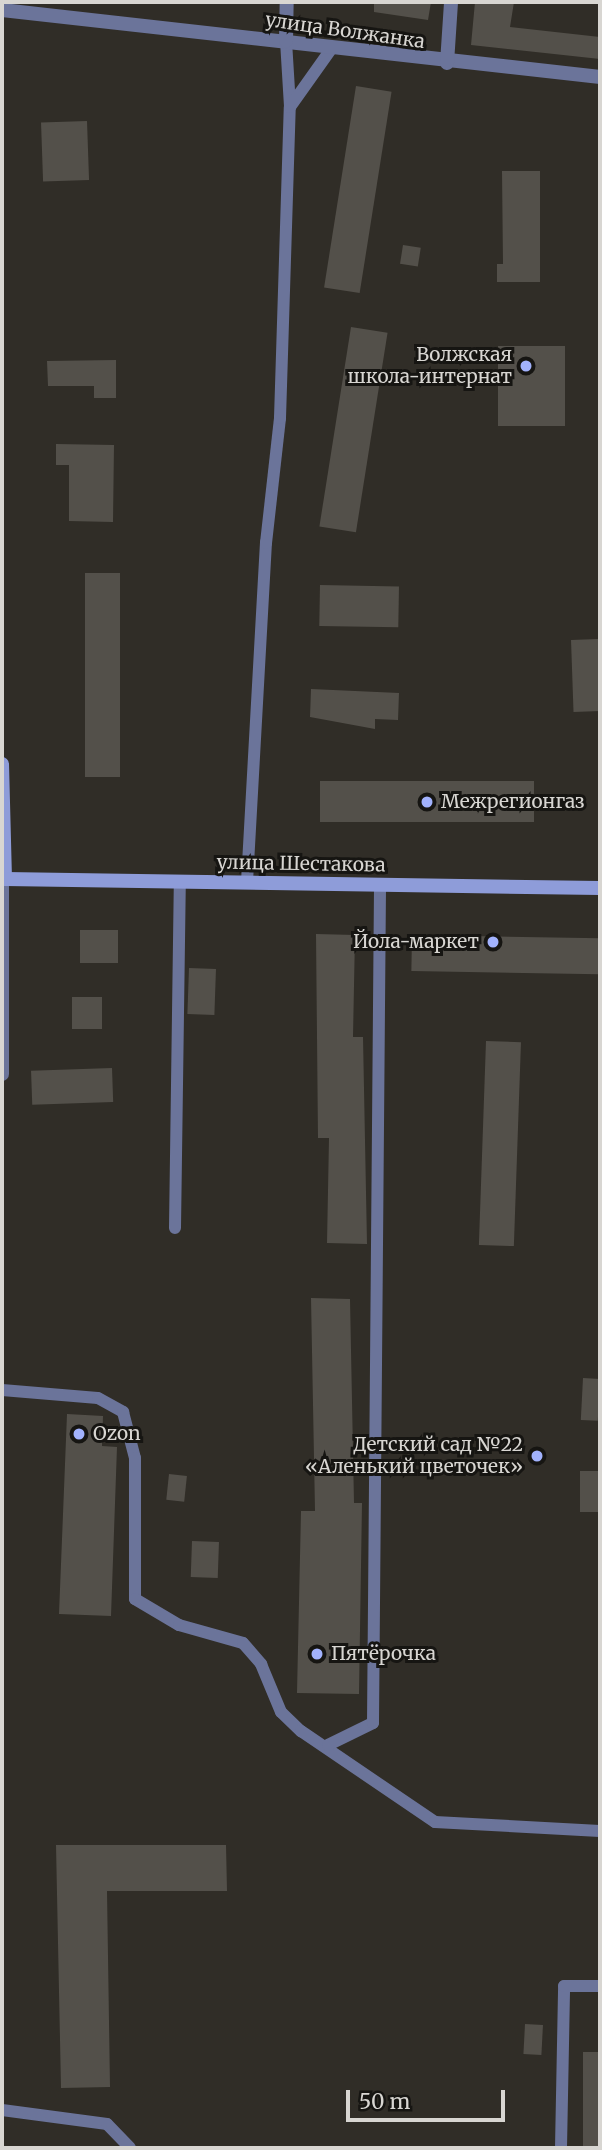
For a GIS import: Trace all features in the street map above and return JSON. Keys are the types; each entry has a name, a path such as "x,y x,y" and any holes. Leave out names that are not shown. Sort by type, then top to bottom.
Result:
{"main road":[{"path":"2,764 3,879"},
{"name":"улица Шестакова","path":"3,879 600,888"}],"street":[{"path":"286,41 287,2"},
{"path":"447,64 451,2"},
{"name":"улица Волжанка","path":"2,10 286,41 447,64 600,77"},
{"path":"2,1074 3,879"}],"lane":[{"path":"247,883 265,543 280,418 290,107 286,41"},
{"path":"290,107 332,48"},
{"path":"175,1228 180,881"},
{"path":"328,1745 373,1723 380,885"},
{"path":"2,1390 99,1398 123,1412 135,1458 135,1599 179,1625 243,1643 261,1664 281,1713 435,1822 600,1831"},
{"path":"561,2148 564,1986 600,1986"},
{"path":"2,2110 107,2124 130,2148"}],"building":[{"path":"374,2 431,2 428,20 374,12"},
{"path":"475,2 514,2 510,27 600,37 600,59 471,45"},
{"path":"356,86 392,92 360,293 324,287"},
{"path":"87,121 89,180 43,182 41,123"},
{"path":"502,171 540,171 540,282 497,282 497,264 503,264"},
{"path":"403,245 421,248 418,267 400,264"},
{"path":"351,327 388,333 356,532 319,527"},
{"path":"498,346 565,346 565,426 498,426"},
{"path":"116,360 116,398 94,398 94,386 48,386 47,361"},
{"path":"56,444 114,445 113,522 69,521 69,465 56,465"},
{"path":"85,573 120,573 120,777 85,777"},
{"path":"320,585 399,586 398,627 319,626"},
{"path":"598,639 600,711 574,712 571,640"},
{"path":"311,689 399,693 398,720 375,719 375,729 310,717"},
{"name":"Межрегионгаз","path":"320,781 534,781 534,822 320,822"},
{"path":"80,930 118,930 118,963 80,963"},
{"path":"316,934 355,935 353,1037 363,1037 367,1244 327,1243 329,1138 318,1138"},
{"path":"412,935 600,938 599,974 411,971"},
{"path":"189,968 216,969 214,1015 187,1014"},
{"path":"72,997 102,997 102,1029 72,1029"},
{"path":"486,1041 521,1042 514,1246 479,1245"},
{"path":"112,1068 113,1102 32,1105 31,1071"},
{"path":"311,1298 350,1299 354,1503 362,1503 359,1694 297,1693 301,1511 315,1511"},
{"path":"583,1378 600,1379 598,1421 581,1420"},
{"path":"67,1414 103,1416 102,1446 117,1447 111,1616 59,1614"},
{"path":"580,1471 600,1471 600,1512 580,1512"},
{"path":"169,1474 187,1476 184,1502 166,1500"},
{"path":"192,1541 219,1542 218,1578 191,1577"},
{"path":"56,1845 226,1845 227,1891 107,1891 110,2087 61,2088"},
{"path":"525,2024 543,2025 541,2055 523,2054"},
{"path":"583,2052 600,2052 600,2148 583,2148"}],"place":[{"name":"Волжская школа-интернат","path":"526,366"},
{"name":"Межрегионгаз","path":"427,802"},
{"name":"Йола-маркет","path":"493,942"},
{"name":"Ozon","path":"79,1434"},
{"name":"Детский сад №22 «Аленький цветочек»","path":"537,1456"},
{"name":"Пятёрочка","path":"317,1654"}]}
